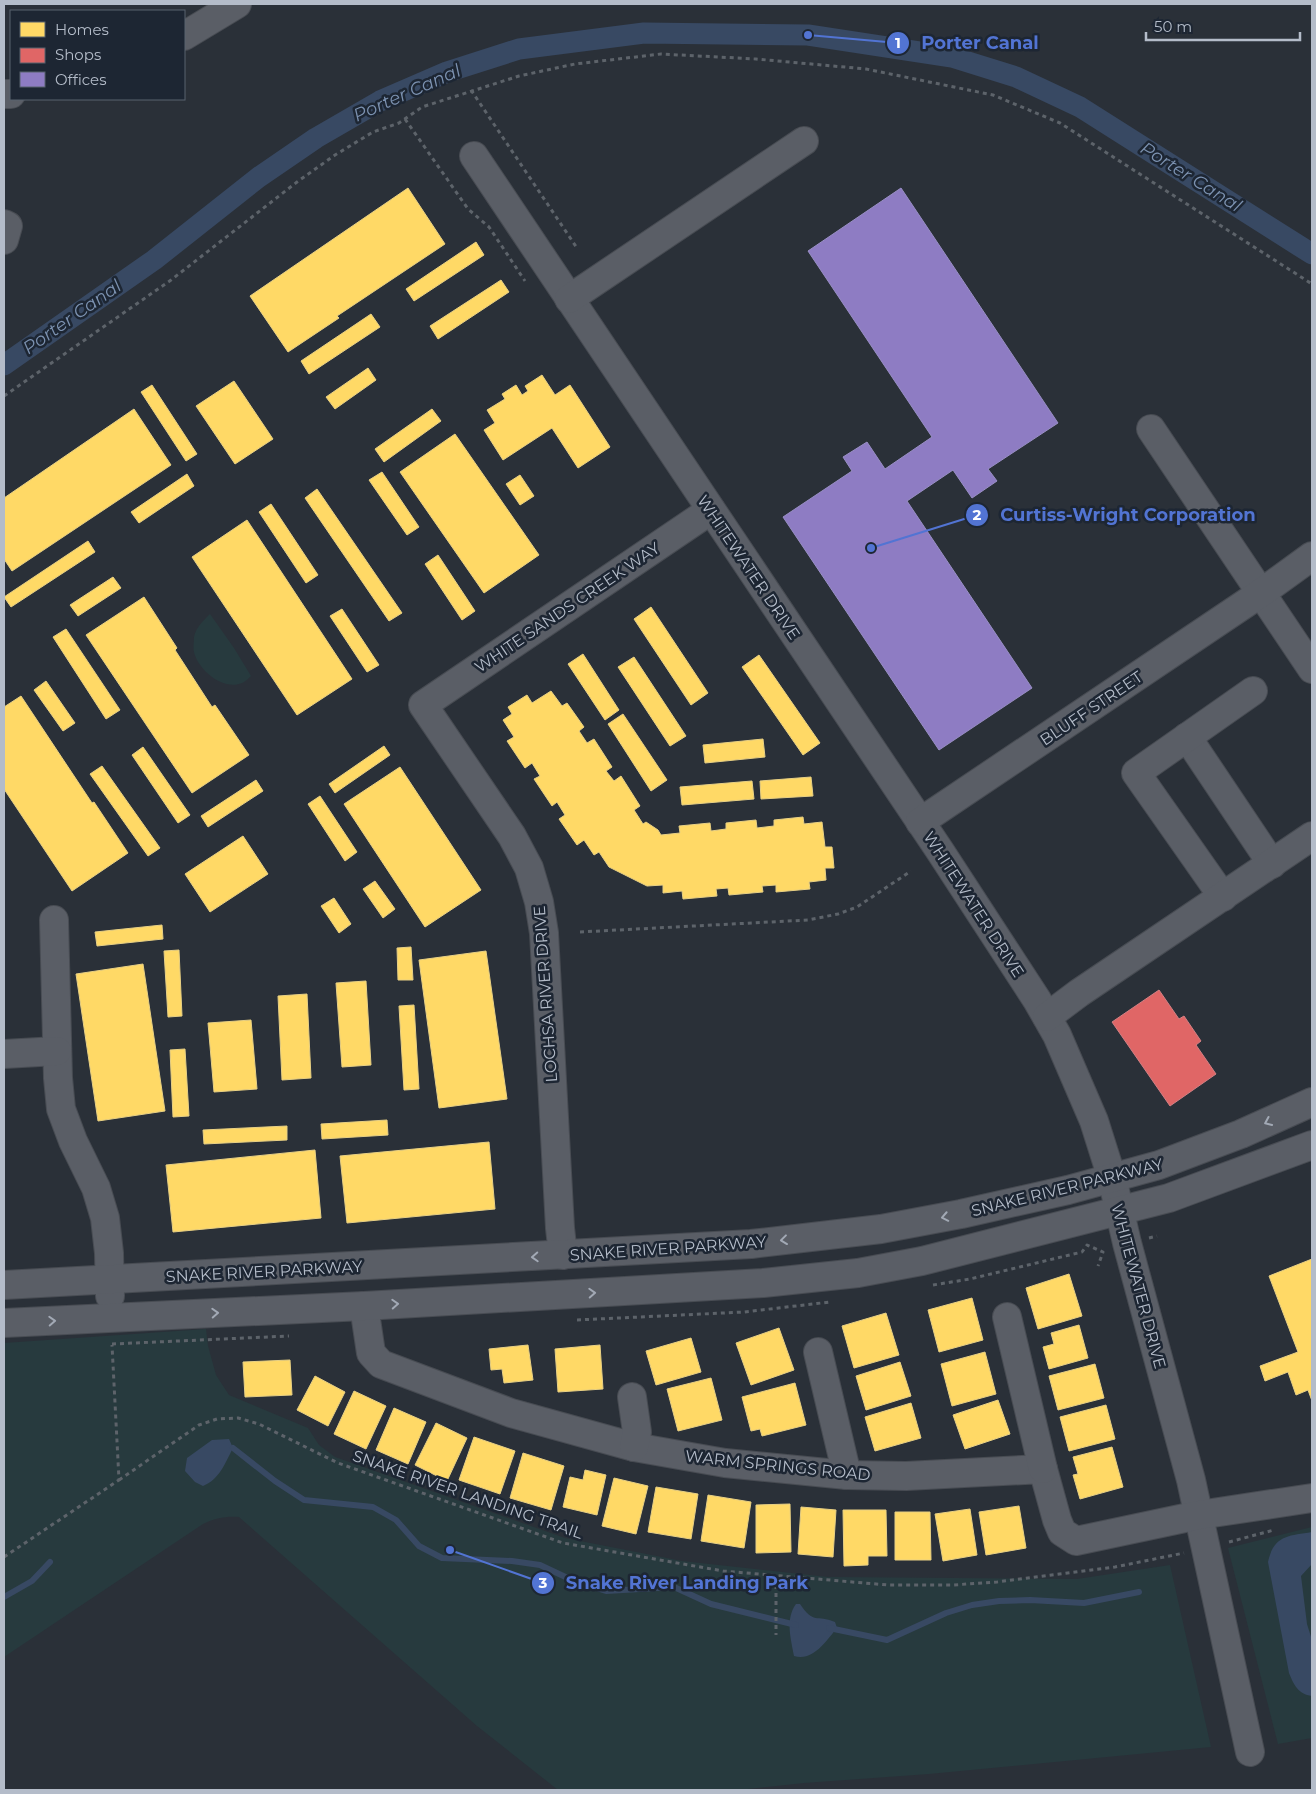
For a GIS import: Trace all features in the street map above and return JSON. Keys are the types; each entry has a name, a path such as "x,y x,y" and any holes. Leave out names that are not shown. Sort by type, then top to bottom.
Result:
{"street":[{"path":"185,35 225,7"},
{"path":"569,299 804,141"},
{"name":"WHITEWATER DRIVE","path":"474,156 920,822 1047,1017 1074,1070 1094,1121 1112,1178 1127,1243 1199,1515 1250,1752"},
{"path":"4,224 8,226 4,240"},
{"path":"1151,429 1312,669"},
{"name":"WHITE SANDS CREEK WAY","path":"423,705 711,510"},
{"name":"BLUFF STREET","path":"920,822 1261,593 1312,556"},
{"path":"1223,897 1136,773 1253,692"},
{"name":"LOCHSA RIVER DRIVE","path":"423,705 512,836 529,868 539,902 544,933 563,1255"},
{"path":"1187,737 1272,864"},
{"path":"1047,1017 1312,836"},
{"path":"54,920 57,1051 61,1108 73,1141 96,1188 106,1218 109,1253 110,1318"},
{"path":"4,1054 57,1051"},
{"name":"SNAKE RIVER PARKWAY","path":"4,1285 751,1244 881,1229 970,1212 1068,1190 1159,1165 1241,1134 1312,1102"},
{"path":"4,1323 364,1306 763,1283 858,1273 922,1261 1169,1198 1312,1145"},
{"name":"WARM SPRINGS ROAD","path":"364,1306 371,1353 381,1364 511,1412 634,1447 725,1463 847,1475 906,1476 1043,1469"},
{"path":"1007,1318 1056,1520 1062,1532 1076,1541 1199,1515 1312,1498"},
{"path":"818,1352 847,1475"},
{"path":"632,1397 638,1432 634,1447"}],"path":[{"path":"4,396 171,280 297,182 373,132 399,123 422,107 519,76 575,64 662,54 756,59 866,69 993,95 1060,123 1312,284"},
{"path":"472,90 577,248"},
{"path":"404,119 468,209 489,227 524,281"},
{"path":"580,932 808,920 838,914 857,907 911,871"},
{"path":"110,1318 119,1480"},
{"name":"SNAKE RIVER LANDING TRAIL","path":"4,1557 199,1425 217,1420 238,1418 259,1424 338,1463 564,1543 723,1572 888,1585 962,1584 997,1582 1115,1566 1186,1552"},
{"path":"1223,1544 1278,1529"},
{"path":"776,1577 776,1634"}],"green space":[{"path":"210,614 251,676 243,682 235,685 220,681 206,672 196,659 194,652 195,633 200,624"},
{"path":"206,1329 208,1346 216,1375 229,1395 308,1428 319,1445 335,1457 565,1538 682,1561 828,1577 1077,1579 1170,1565 1211,1747 739,1790 558,1790 477,1726 239,1517 221,1518 203,1524 4,1657 4,1343"},
{"path":"1312,1527 1312,1738 1278,1744 1228,1548"}],"water":[{"path":"229,1439 233,1448 218,1475 203,1486 195,1482 185,1471 187,1458 212,1440"},
{"path":"1312,1532 1312,1564 1301,1576 1307,1624 1312,1640 1312,1696 1303,1693 1297,1688 1289,1673 1268,1562 1274,1546 1283,1538"},
{"path":"796,1604 800,1604 812,1617 835,1622 837,1628 818,1649 807,1656 801,1657 794,1656 790,1636 791,1616"}],"building: Homes":[{"path":"408,188 445,244 337,316 339,318 288,352 250,296"},
{"path":"476,242 484,255 414,301 406,289"},
{"path":"501,280 509,292 438,339 430,326"},
{"path":"371,314 380,327 309,374 301,361"},
{"path":"368,368 376,380 335,409 326,397"},
{"path":"542,375 555,395 570,385 610,447 578,468 552,428 503,460 484,430 495,423 487,410 505,399 502,394 516,385 522,395 528,391 525,386"},
{"path":"234,381 273,439 235,464 196,406"},
{"path":"152,385 197,454 186,461 141,392"},
{"path":"134,409 171,465 12,571 4,559 4,498"},
{"path":"432,409 441,421 384,462 375,449"},
{"path":"455,434 539,555 484,593 400,472"},
{"path":"382,472 419,527 407,535 369,480"},
{"path":"187,474 194,486 139,523 131,512"},
{"path":"520,475 534,496 520,505 506,484"},
{"path":"317,489 402,613 389,621 305,498"},
{"path":"271,504 318,575 306,583 259,512"},
{"path":"247,520 352,679 297,715 192,557"},
{"path":"88,541 95,552 11,607 4,597"},
{"path":"438,555 475,611 462,620 425,564"},
{"path":"113,577 121,588 78,616 70,605"},
{"path":"144,597 177,648 175,650 212,707 215,705 249,755 192,793 86,635"},
{"path":"651,607 708,693 691,705 634,619"},
{"path":"342,609 379,665 367,672 330,616"},
{"path":"66,629 120,710 106,719 53,637"},
{"path":"583,654 619,710 605,720 568,664"},
{"path":"759,655 820,743 803,755 742,667"},
{"path":"634,657 686,736 670,746 618,667"},
{"path":"46,681 75,723 63,731 34,690"},
{"path":"551,691 562,706 567,703 584,727 579,731 587,743 594,739 612,767 606,771 614,781 621,776 640,806 634,810 643,824 646,822 658,830 661,835 680,833 679,826 710,823 711,831 726,829 726,823 756,820 757,828 774,826 774,820 803,817 804,824 822,822 825,847 832,847 834,868 825,868 826,880 809,882 810,889 776,892 776,885 762,886 763,892 729,895 728,888 716,889 717,896 683,899 682,891 663,893 663,885 647,886 609,867 599,852 594,855 584,840 577,845 559,819 565,815 557,802 552,806 534,779 540,776 532,763 525,768 507,741 514,737 503,720 512,714 508,707 527,695 532,703"},
{"path":"21,696 92,803 94,802 128,853 72,891 4,789 4,707"},
{"path":"623,714 667,780 651,791 608,724"},
{"path":"763,739 765,757 705,763 703,745"},
{"path":"384,746 390,755 335,793 329,784"},
{"path":"143,747 190,815 178,823 132,755"},
{"path":"102,766 160,848 148,856 90,774"},
{"path":"400,767 481,890 425,927 344,804"},
{"path":"811,777 813,796 761,799 760,781"},
{"path":"256,780 263,791 208,827 201,816"},
{"path":"752,781 754,799 682,805 680,787"},
{"path":"320,796 357,852 345,861 308,804"},
{"path":"243,836 268,874 210,912 185,874"},
{"path":"375,881 395,909 383,918 363,889"},
{"path":"334,898 351,924 339,933 321,906"},
{"path":"162,925 163,939 97,946 95,932"},
{"path":"411,947 413,980 398,980 397,948"},
{"path":"179,950 182,1016 168,1017 164,951"},
{"path":"486,951 507,1099 439,1108 419,960"},
{"path":"143,964 165,1111 98,1121 76,974"},
{"path":"366,981 371,1065 342,1067 336,983"},
{"path":"307,994 311,1078 282,1080 278,996"},
{"path":"414,1005 419,1089 404,1090 399,1006"},
{"path":"251,1020 257,1089 214,1092 208,1023"},
{"path":"185,1049 189,1116 173,1117 170,1050"},
{"path":"387,1120 388,1135 322,1139 321,1124"},
{"path":"287,1126 287,1140 204,1144 203,1130"},
{"path":"489,1142 495,1209 347,1223 340,1156"},
{"path":"315,1150 321,1218 173,1232 166,1165"},
{"path":"1312,1259 1312,1401 1308,1390 1296,1395 1288,1372 1265,1381 1260,1366 1298,1352 1269,1276"},
{"path":"1069,1274 1082,1316 1038,1329 1026,1288"},
{"path":"972,1298 983,1340 939,1352 928,1310"},
{"path":"886,1313 899,1355 854,1368 842,1326"},
{"path":"1079,1325 1088,1358 1049,1369 1043,1347 1054,1344 1051,1333"},
{"path":"779,1328 794,1370 751,1385 736,1343"},
{"path":"691,1338 701,1372 656,1385 646,1351"},
{"path":"528,1345 533,1380 504,1383 502,1369 491,1370 489,1349"},
{"path":"600,1345 603,1389 558,1392 555,1349"},
{"path":"985,1352 996,1394 952,1406 941,1364"},
{"path":"290,1360 292,1395 245,1397 243,1362"},
{"path":"900,1362 911,1396 866,1410 856,1376"},
{"path":"1095,1364 1104,1398 1058,1410 1049,1376"},
{"path":"315,1376 345,1392 328,1426 297,1410"},
{"path":"711,1378 722,1420 678,1431 667,1389"},
{"path":"795,1383 806,1425 762,1436 760,1429 751,1431 742,1397"},
{"path":"354,1391 386,1406 366,1449 334,1434"},
{"path":"998,1400 1010,1434 965,1449 953,1415"},
{"path":"911,1403 921,1438 875,1451 865,1417"},
{"path":"1106,1405 1115,1439 1069,1451 1060,1417"},
{"path":"394,1408 426,1422 408,1464 376,1450"},
{"path":"436,1423 467,1438 447,1481 415,1465"},
{"path":"474,1437 515,1451 500,1494 459,1480"},
{"path":"1112,1447 1123,1487 1080,1499 1073,1475 1078,1474 1073,1457"},
{"path":"523,1453 564,1466 551,1510 510,1498"},
{"path":"585,1470 606,1475 597,1515 563,1507 570,1477 583,1480"},
{"path":"614,1478 648,1486 636,1534 602,1526"},
{"path":"656,1487 698,1494 691,1539 648,1532"},
{"path":"708,1495 751,1502 744,1548 701,1541"},
{"path":"790,1504 791,1552 756,1553 756,1505"},
{"path":"1019,1506 1026,1548 986,1555 979,1512"},
{"path":"801,1507 836,1510 833,1557 798,1554"},
{"path":"970,1509 977,1555 943,1561 935,1514"},
{"path":"843,1510 886,1510 887,1556 868,1556 868,1565 844,1566"},
{"path":"895,1512 930,1512 931,1560 895,1560"}],"building: Shops":[{"path":"1159,990 1179,1019 1184,1016 1201,1041 1196,1045 1216,1074 1170,1106 1112,1022"}],"building: Offices":[{"path":"901,188 1058,423 988,469 997,481 972,498 953,470 907,501 1032,688 939,750 783,517 852,471 843,457 867,442 885,469 932,437 808,251"}],"waterway":[{"name":"Porter Canal","path":"4,365 154,260 259,177 316,138 380,101 447,72 519,49 644,33 808,35 952,57 1016,77 1080,107 1312,254"},
{"path":"233,1448 275,1481 304,1500 373,1507 396,1520 419,1546 442,1558 512,1561 540,1565 574,1581 606,1591 674,1587 711,1604 796,1625"},
{"path":"4,1597 32,1581 50,1562"},
{"path":"829,1628 887,1640 946,1613 972,1605 999,1601 1030,1600 1084,1603 1139,1592"}],"place":[{"name":"Porter Canal","path":"808,35"},
{"name":"Curtiss-Wright Corporation","path":"871,548"},
{"name":"Snake River Landing Park","path":"450,1550"}]}
